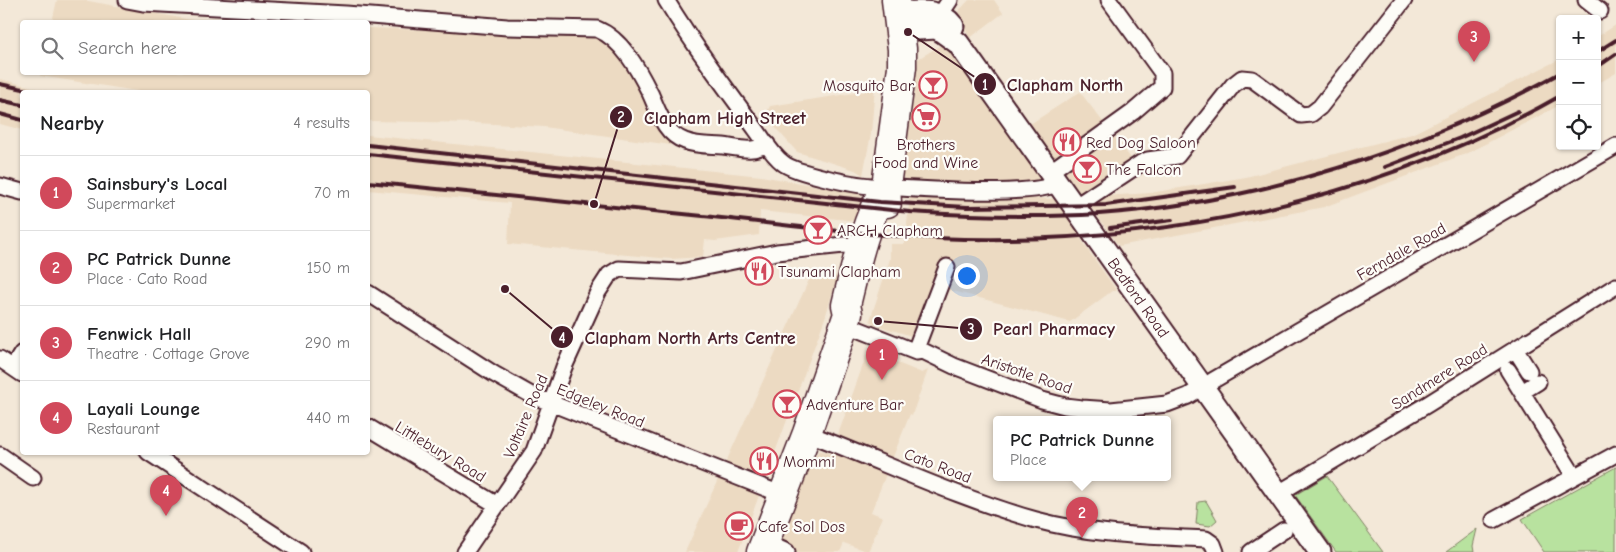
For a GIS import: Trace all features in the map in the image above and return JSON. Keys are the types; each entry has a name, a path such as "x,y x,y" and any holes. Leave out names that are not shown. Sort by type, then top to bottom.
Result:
{"highway":[{"path":"846,319 859,306 885,222 886,186 902,67 898,14"},
{"path":"771,549 770,491 807,433 846,319 846,305 862,247 880,196 886,186"}],"main road":[{"name":"Bedford Road","path":"898,14 924,12 945,7 947,18 955,30 958,43"},
{"name":"Bedford Road","path":"898,14 937,28 958,43 1056,177 1203,387 1292,484 1320,552"}],"street":[{"path":"127,0 143,3 346,14 506,26 597,29 607,33 623,48 649,91 662,121 678,138 695,144 757,150 767,144"},
{"path":"666,0 698,50 778,159 789,167 870,186 980,191 1048,189 1056,177 1162,87 1162,73 1109,0"},
{"path":"1076,206 1141,163 1148,160 1177,156 1233,85 1242,78 1252,79 1301,116 1311,114 1326,100 1404,0"},
{"path":"1586,0 1600,11"},
{"name":"Ferndale Road","path":"1203,387 1616,146"},
{"path":"0,186 20,191"},
{"name":"Voltaire Road","path":"465,552 534,450 568,360 591,307 605,281 613,271 619,269 681,272 777,252 844,245 862,247"},
{"path":"915,351 947,267"},
{"name":"Sandmere Road","path":"1292,484 1616,286"},
{"name":"Edgeley Road","path":"370,294 494,374 552,404 770,491"},
{"name":"Aristotle Road","path":"846,319 915,351 923,351 954,366 1065,406 1111,410 1149,407 1188,396 1203,387"},
{"path":"1515,349 1534,376 1522,392"},
{"path":"0,359 18,371"},
{"path":"1508,370 1574,476"},
{"name":"Littlebury Road","path":"370,428 497,505"},
{"name":"Cato Road","path":"807,433 988,504 1035,519 1085,530 1206,539 1213,544 1216,552"},
{"path":"1494,520 1616,454"},
{"path":"0,455 33,478"},
{"path":"153,455 301,552"},
{"path":"1250,552 1284,530"}],"shaded area":[{"path":"57,0 83,0 191,20 52,20"},
{"path":"969,0 994,0 1003,13 970,38 956,14"},
{"path":"1616,25 1616,73 1601,82 1601,60 1601,34"},
{"path":"370,28 582,35 601,39 619,55 671,145 544,127 476,123 370,121 370,90 131,90 40,76 370,75"},
{"path":"946,42 1013,135 1080,92 1133,161 1088,191 1076,194 1037,185 907,181 899,173 915,92 918,59"},
{"path":"1556,61 1556,107 1468,153 1324,207 1119,246 1090,206 1103,196 1150,193 1246,177 1412,134"},
{"path":"0,79 43,90 20,90 20,129 0,124"},
{"path":"875,87 871,134 863,175 855,170 797,152 765,116 770,106 861,92"},
{"path":"370,135 761,176 862,194 857,221 760,211 759,235 715,241 705,240 703,257 671,259 508,244 510,203 370,190"},
{"path":"910,195 1060,199 1085,246 1117,291 1112,291 1070,322 938,287 918,338 873,324 870,320 890,259 890,244 905,244"},
{"path":"813,271 835,275 837,278 825,318 738,552 685,552"},
{"path":"868,351 922,373 928,370 912,415 910,414 871,512 883,517 868,552 844,543 840,552 777,552 792,504 819,450 831,454"}],"green space":[{"path":"1616,467 1616,552 1544,552 1522,519"},
{"path":"1327,476 1383,552 1336,552 1295,495"},
{"path":"1206,501 1217,520 1210,526 1196,524 1198,502"},
{"path":"1477,529 1473,546 1474,552 1446,552"}],"railway":[{"path":"1601,49 1616,40"},
{"path":"1601,64 1616,54"},
{"path":"370,154 910,212 1004,216 1099,214 1159,208 1219,198 1279,185 1337,168 1394,149 1451,126 1506,101 1556,75"},
{"path":"0,84 28,90"},
{"path":"370,182 877,234 935,238 1016,239 1097,235 1178,226 1258,211 1336,191 1413,165 1487,133 1556,98"},
{"path":"0,100 20,105"},
{"path":"1385,167 1460,138 1518,111"},
{"path":"0,114 20,119"},
{"path":"370,145 880,202 967,207 1106,205 1235,187"},
{"path":"1110,228 1172,220"}],"place":[{"name":"Clapham North","path":"908,32"},
{"name":"Fenwick Hall","path":"1474,62"},
{"name":"Mosquito Bar","path":"933,85"},
{"name":"Brothers Food and Wine","path":"926,117"},
{"name":"Red Dog Saloon","path":"1067,142"},
{"name":"The Falcon","path":"1087,169"},
{"name":"Clapham High Street","path":"594,204"},
{"name":"ARCH Clapham","path":"818,230"},
{"name":"Tsunami Clapham","path":"759,271"},
{"name":"Clapham North Arts Centre","path":"505,289"},
{"name":"Pearl Pharmacy","path":"878,321"},
{"name":"Sainsbury's Local","path":"882,380"},
{"name":"Adventure Bar","path":"787,404"},
{"name":"Mommi","path":"764,461"},
{"name":"Layali Lounge","path":"166,516"},
{"name":"Cafe Sol Dos","path":"739,526"},
{"name":"PC Patrick Dunne","path":"1082,538"}]}
